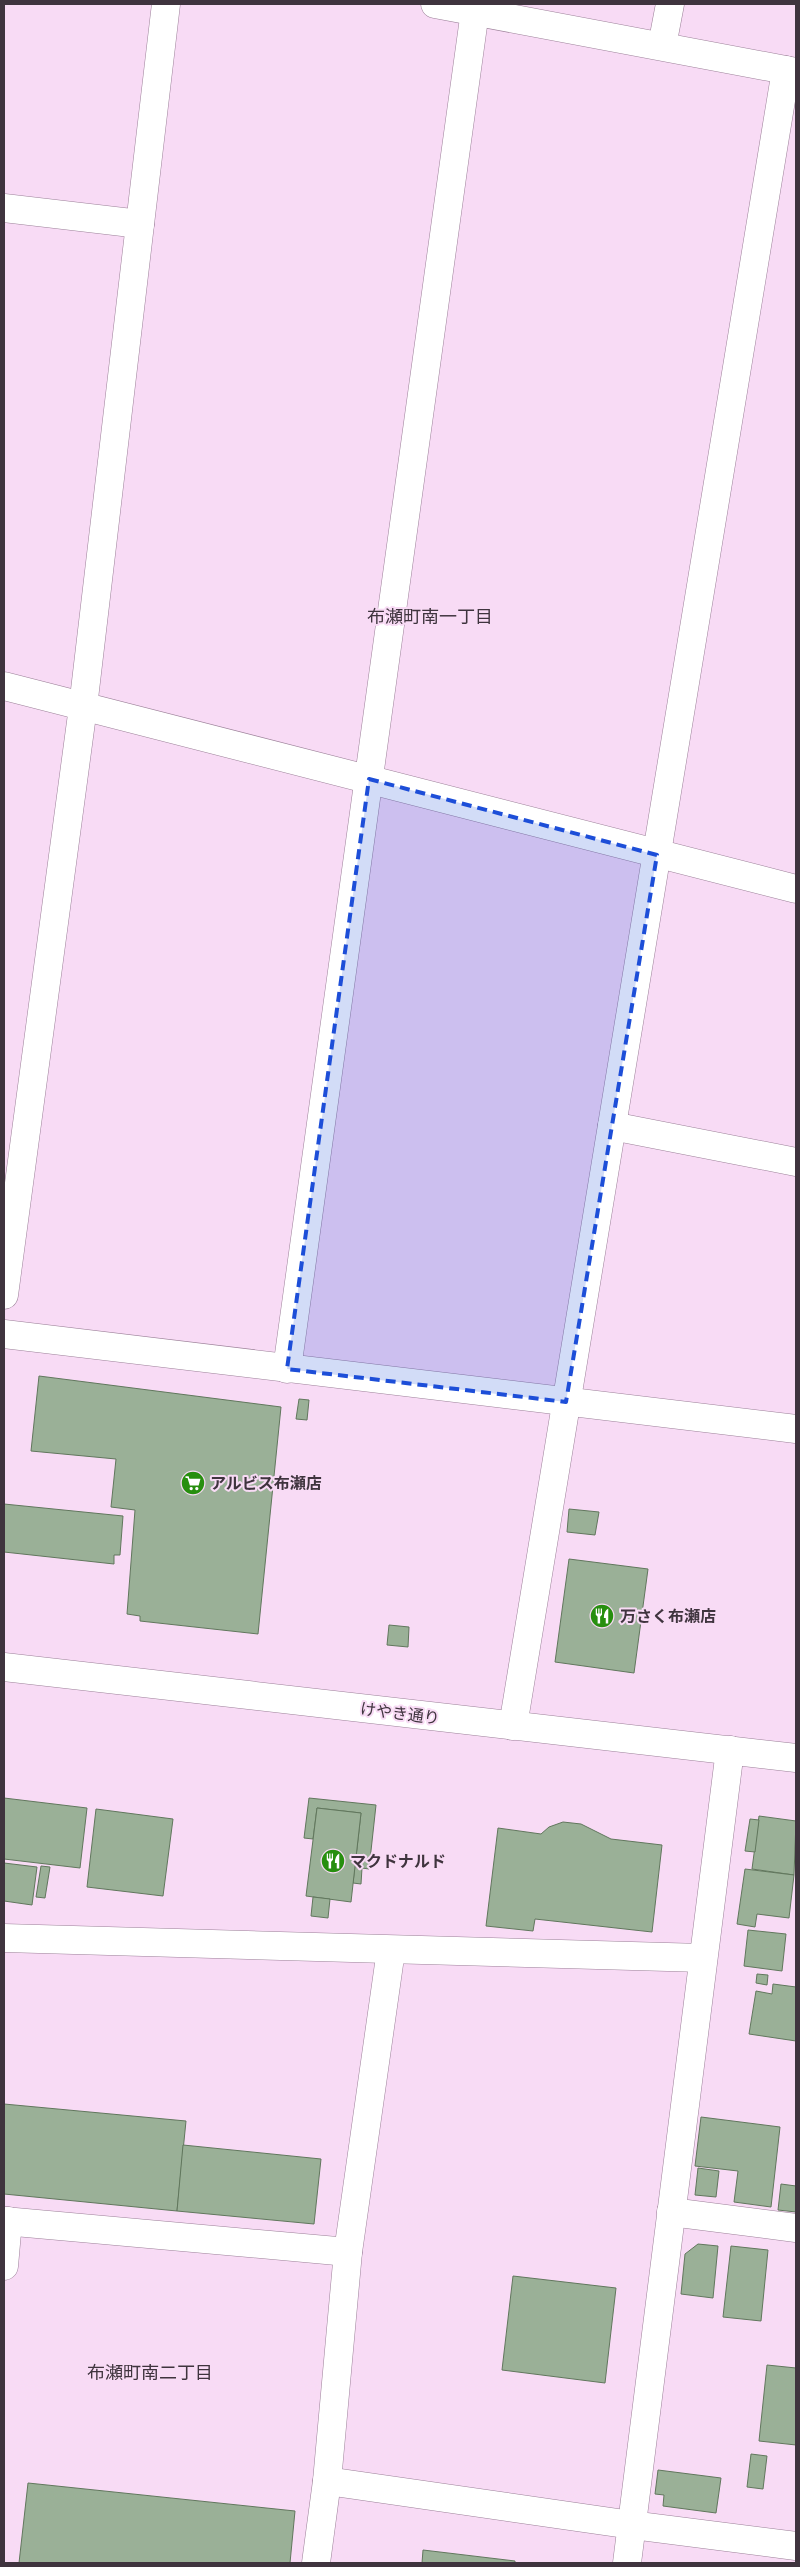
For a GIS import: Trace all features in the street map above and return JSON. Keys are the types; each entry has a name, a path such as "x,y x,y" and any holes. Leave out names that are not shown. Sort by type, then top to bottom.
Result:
{"street":[{"path":"4,1295 83,707 166,4"},
{"path":"435,4 791,71 657,855 513,1726"},
{"path":"662,46 670,4"},
{"path":"287,1369 475,11"},
{"path":"4,208 140,224"},
{"path":"4,686 369,778 657,855 796,889"},
{"path":"612,1126 796,1162"},
{"path":"4,1334 796,1429"},
{"name":"けやき通り","path":"4,1667 796,1758"},
{"path":"627,2563 730,1750"},
{"path":"4,1938 703,1958"},
{"path":"316,2563 327,2480 348,2252 391,1950"},
{"path":"671,2212 796,2228"},
{"path":"4,2266 6,2221 348,2252"},
{"path":"327,2480 632,2525 796,2546"}],"highlighted area":[{"path":"369,779 657,855 566,1402 287,1369"}],"building":[{"name":"アルビス布瀬店","path":"39,1376 281,1407 258,1634 140,1621 140,1616 127,1614 135,1510 111,1507 116,1459 31,1451"},
{"path":"299,1399 309,1400 307,1420 296,1419"},
{"path":"4,1504 123,1516 120,1555 114,1555 114,1564 4,1552"},
{"path":"569,1509 599,1512 595,1535 567,1532"},
{"name":"万さく布瀬店","path":"569,1559 648,1569 634,1673 555,1662"},
{"path":"389,1625 409,1627 408,1647 387,1645"},
{"path":"4,1798 87,1808 80,1868 4,1859"},
{"path":"309,1798 376,1805 369,1869 362,1868 361,1884 353,1883 361,1813 317,1808 313,1839 304,1838"},
{"name":"マクドナルド","path":"317,1808 361,1813 351,1902 306,1896"},
{"path":"96,1809 173,1819 163,1896 87,1887"},
{"path":"759,1816 796,1821 794,1875 752,1869"},
{"path":"750,1819 759,1820 755,1852 745,1851"},
{"path":"563,1822 581,1824 611,1839 662,1845 652,1932 535,1919 533,1931 486,1926 498,1828 541,1834 549,1827"},
{"path":"4,1863 37,1867 32,1905 4,1901"},
{"path":"41,1866 50,1867 45,1898 36,1897"},
{"path":"745,1869 794,1875 789,1918 757,1914 755,1927 737,1924"},
{"path":"313,1897 330,1899 328,1918 311,1916"},
{"path":"748,1930 786,1934 782,1971 744,1966"},
{"path":"757,1974 768,1975 767,1985 756,1983"},
{"path":"773,1984 796,1987 796,2041 749,2034 756,1991 772,1994"},
{"path":"4,2104 186,2121 177,2211 4,2194"},
{"path":"701,2117 780,2127 771,2207 734,2202 738,2171 695,2166"},
{"path":"183,2145 321,2159 314,2224 177,2211"},
{"path":"698,2168 719,2171 716,2197 695,2195"},
{"path":"781,2184 796,2186 796,2212 778,2210"},
{"path":"698,2244 718,2246 713,2298 681,2294 685,2254"},
{"path":"731,2246 768,2250 761,2321 723,2317"},
{"path":"513,2276 616,2288 605,2383 502,2370"},
{"path":"767,2365 796,2368 796,2445 759,2441"},
{"path":"751,2454 767,2456 763,2489 747,2487"},
{"path":"658,2470 721,2478 716,2513 663,2506 664,2495 655,2494"},
{"path":"28,2483 295,2511 290,2563 19,2563"},
{"path":"423,2550 515,2561 515,2563 422,2563"}],"place":[{"name":"アルビス布瀬店","path":"193,1483"},
{"name":"万さく布瀬店","path":"602,1616"},
{"name":"マクドナルド","path":"333,1861"}],"district":[{"name":"布瀬町南一丁目","path":"430,617"},
{"name":"布瀬町南二丁目","path":"150,2373"}]}
